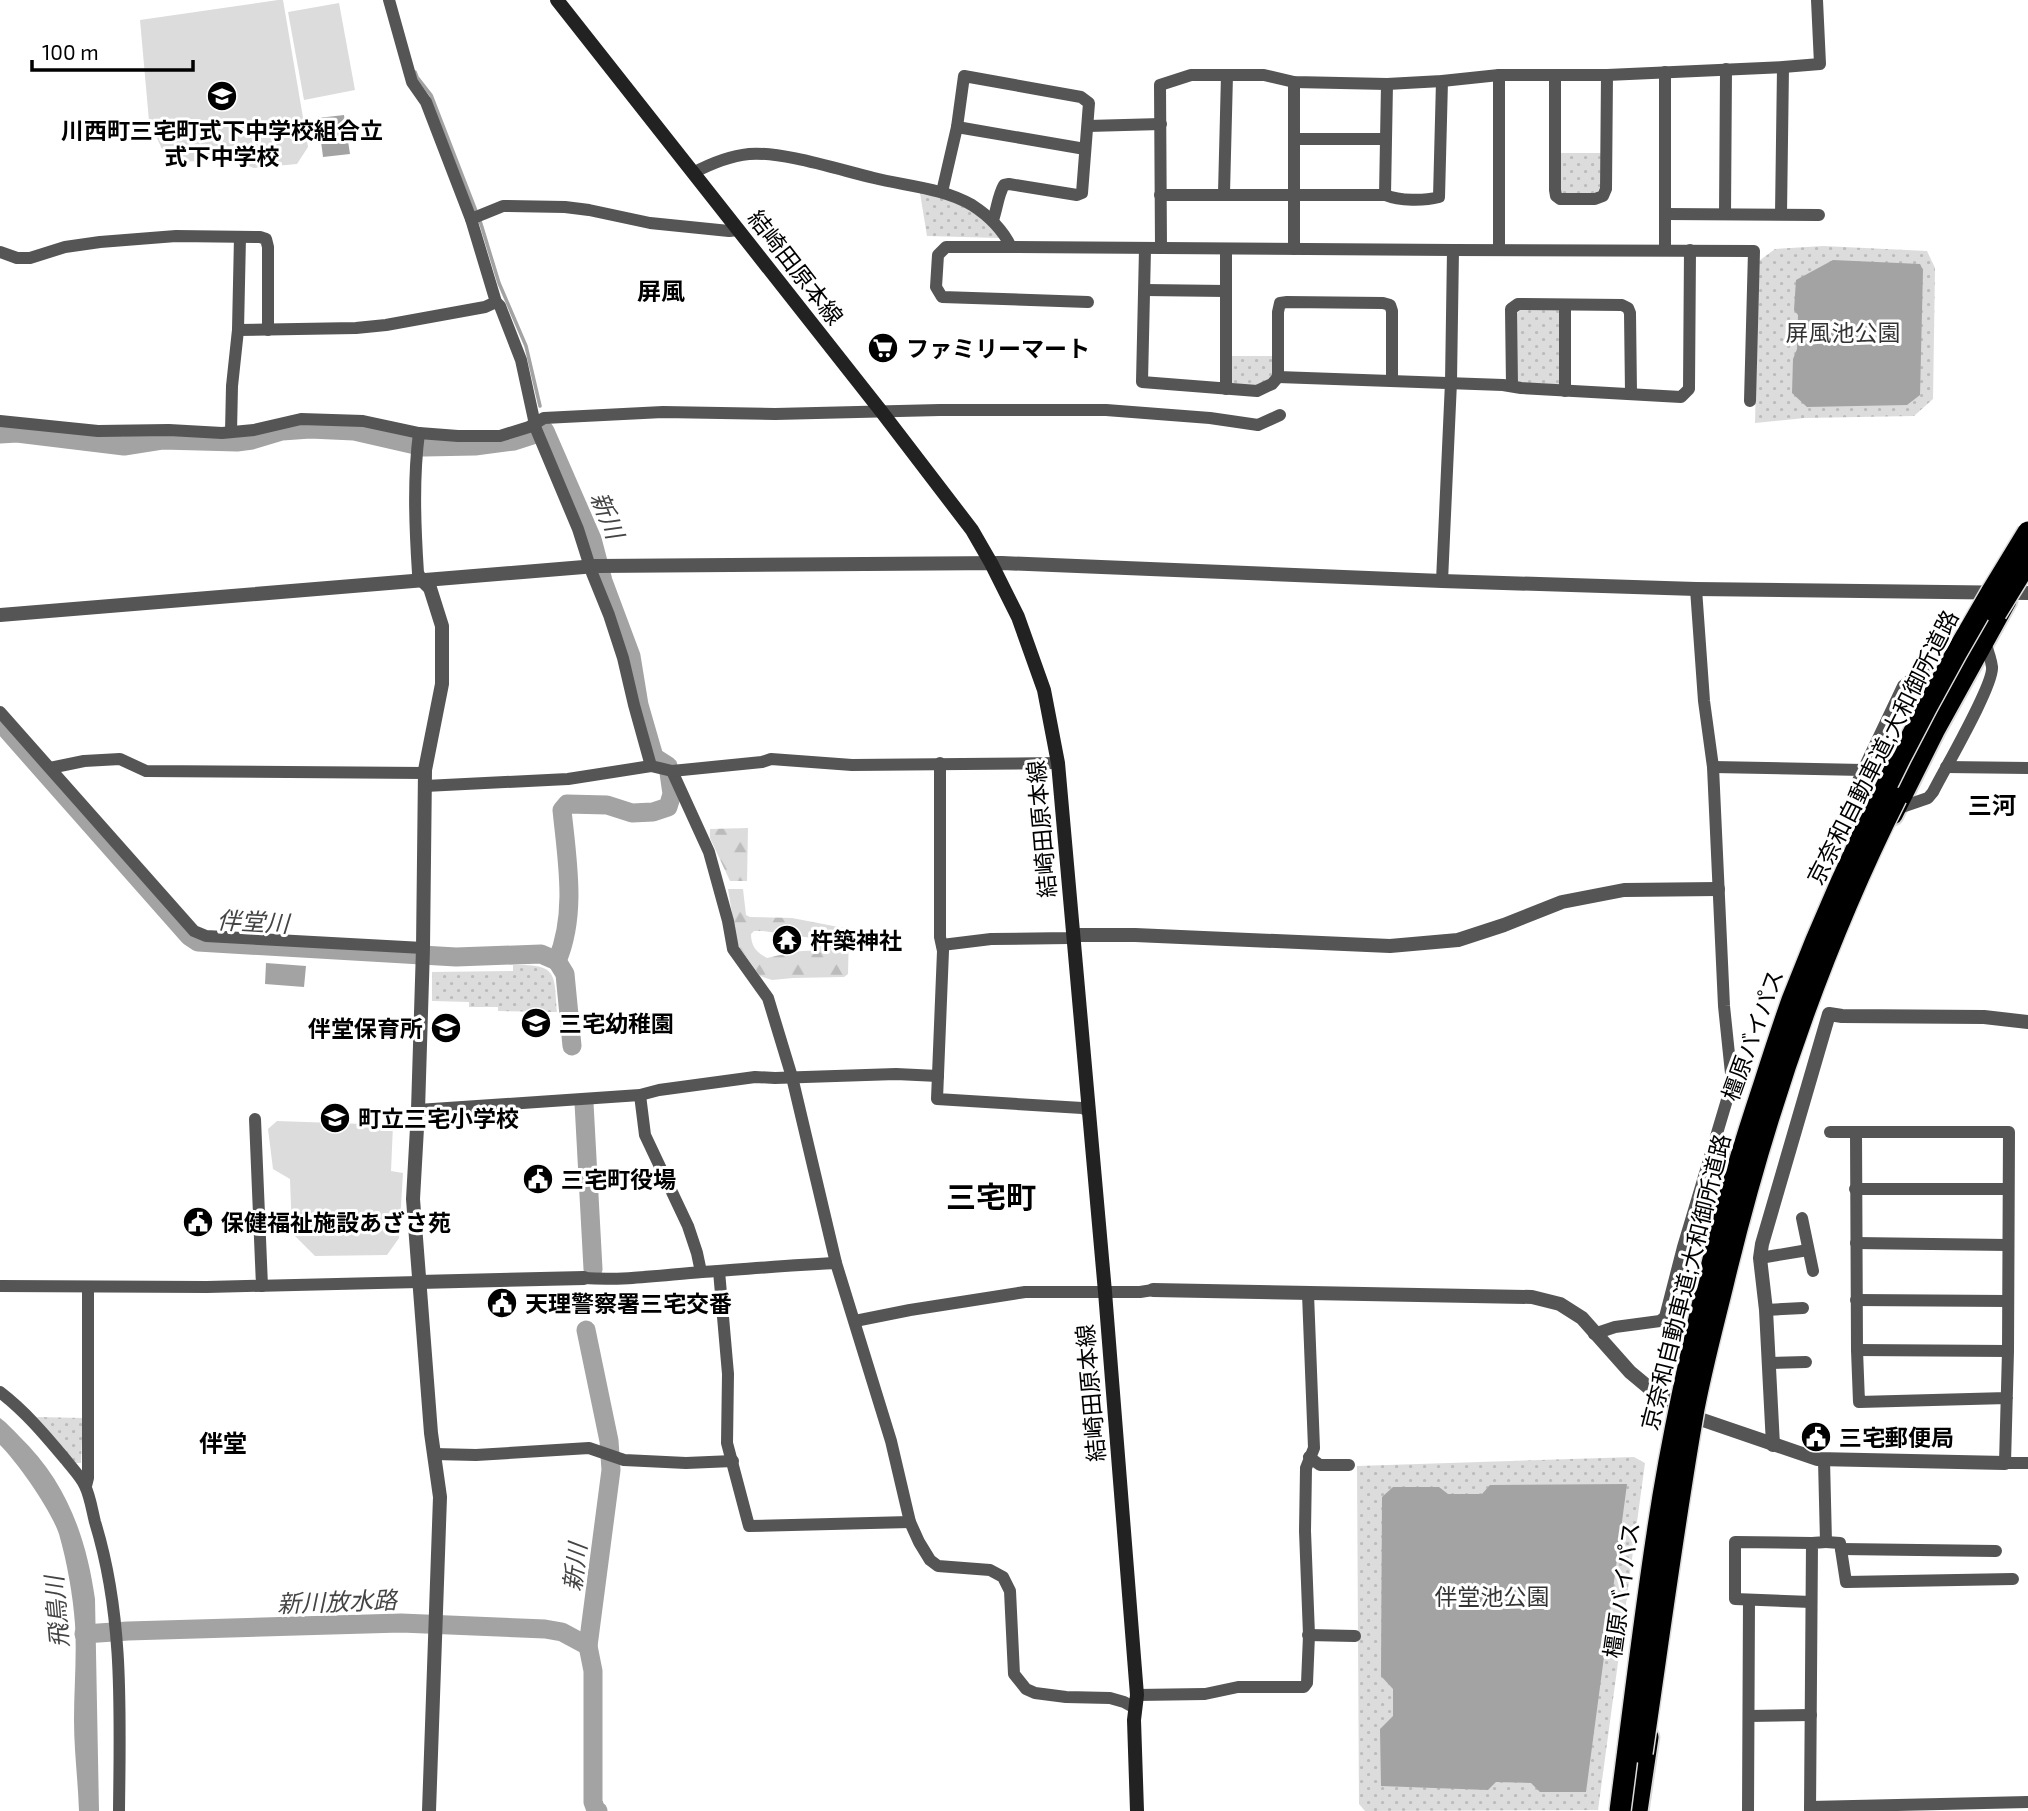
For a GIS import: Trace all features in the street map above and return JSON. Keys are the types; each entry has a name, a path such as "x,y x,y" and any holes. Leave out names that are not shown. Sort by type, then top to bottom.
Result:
{"highway":[{"name":"橿原バイパス","path":"1618,1811 1654,1531 1676,1405 1713,1242 1743,1135 1788,1002 1846,858 1914,718 1987,592 2028,530"},
{"name":"京奈和自動車道;大和御所道路","path":"1618,1811 1657,1533 1680,1404 1716,1244 1746,1137 1791,1003 1836,892 1870,818 1919,722 2028,530"},
{"name":"京奈和自動車道;大和御所道路","path":"1636,1811 1694,1407 1728,1260 1760,1145 1806,1009 1884,823 1930,729 2002,601 2028,561"},
{"name":"橿原バイパス","path":"1636,1811 1697,1418 1735,1249 1763,1147 1815,998 1865,872 1984,640 2020,592 2028,568"}],"main road":[{"name":"結崎田原本線","path":"557,0 972,530 1018,617 1044,690 1058,763 1105,1292 1136,1702 1137,1811"}],"street":[{"path":"389,0 412,82 426,102 471,219 496,302 521,360 536,429 596,566 651,766"},
{"path":"1161,248 1160,85 1191,75 1264,75 1294,82 1387,84 1499,75 1607,75 1820,64 1817,0"},
{"path":"1781,215 1783,67"},
{"path":"1725,215 1726,69"},
{"path":"1665,72 1665,250"},
{"path":"1224,193 1227,75"},
{"path":"1499,75 1499,250"},
{"path":"1555,75 1556,196 1560,199 1595,199 1603,196 1606,189 1607,75"},
{"path":"942,192 957,127 964,76 1082,97 1088,103 1082,192 1077,194 1004,185 993,220"},
{"path":"1160,194 1385,195 1394,199 1439,197 1442,81"},
{"path":"1294,82 1294,249"},
{"path":"1385,195 1387,84"},
{"path":"1088,126 1161,124"},
{"path":"957,127 1086,149"},
{"path":"1295,139 1385,139"},
{"path":"694,173 724,159 750,154 780,156 942,192 970,204 993,220 1011,247"},
{"path":"471,219 503,206 530,205 589,210 650,223 738,230"},
{"path":"1666,214 1819,215"},
{"path":"0,252 18,258 30,258 65,247 100,242 176,236 260,237 266,239 269,273 268,330"},
{"path":"231,432 232,386 238,330 240,237"},
{"path":"1088,302 942,297 936,287 938,256 946,247 1754,251 1750,401"},
{"path":"1145,249 1142,382 1257,391 1272,384 1278,377 1280,303 1390,305 1392,380"},
{"path":"1226,249 1226,389"},
{"path":"1442,581 1451,382 1453,250"},
{"path":"1278,377 1451,382 1681,397 1689,389 1690,250"},
{"path":"1145,290 1226,291"},
{"path":"238,330 344,329 386,325 485,307 496,302"},
{"path":"1512,386 1511,309 1518,303 1622,305 1628,308 1630,313 1631,393"},
{"path":"1565,305 1565,391"},
{"path":"0,421 98,431 231,432 254,430 301,419 363,421 419,433 500,436 529,427 544,418 663,412 775,414 1106,410 1209,418 1258,425 1280,415"},
{"path":"419,433 416,452 415,519 418,573 434,596 442,626 442,684 427,752 425,780 423,953 413,1199 431,1433 440,1497 429,1811"},
{"path":"0,615 596,566 991,563 1696,589 2020,592"},
{"path":"1594,1334 1615,1327 1660,1321 1665,1317 1732,1083 1724,1006 1713,767 1704,701 1696,589"},
{"path":"1896,809 1927,798 1933,792 1992,674 1984,640"},
{"path":"1858,834 1853,796 1856,785 1903,686 1914,677 1940,673"},
{"path":"0,712 194,931 206,936 423,953"},
{"path":"50,768 84,761 120,759 145,771 425,780 568,779 651,766 672,771 771,759 852,765 1058,763"},
{"path":"940,764 942,945 937,1099 1082,1108 1088,1111"},
{"path":"1713,767 1863,770"},
{"path":"1946,767 2028,768"},
{"path":"672,771 709,852 733,949 768,998 792,1077 836,1263 891,1441 910,1522 930,1560 938,1566 990,1570 1003,1577 1010,1591 1014,1674 1026,1689 1035,1693 1066,1697 1110,1698 1136,1702 1205,1694 1238,1687 1304,1687 1307,1683 1306,1468 1314,1448 1308,1294"},
{"path":"942,945 991,939 1135,935 1390,946 1458,940 1562,902 1625,890 1718,889"},
{"path":"1773,1444 1766,1310 1760,1258 1829,1014 1984,1017 2028,1022"},
{"path":"418,1110 640,1095 755,1077 775,1079 896,1074 938,1076"},
{"path":"640,1095 645,1135 688,1226 701,1272"},
{"path":"255,1119 262,1286"},
{"path":"1830,1132 2009,1132 2006,1463"},
{"path":"1856,1132 1859,1402 2007,1398"},
{"path":"1856,1189 2008,1189"},
{"path":"1802,1218 1814,1271"},
{"path":"1856,1243 2008,1245"},
{"path":"1760,1258 1808,1250"},
{"path":"0,1286 262,1286 600,1279 836,1263"},
{"path":"719,1271 728,1374 727,1443 749,1526 910,1522"},
{"path":"86,1486 89,1409 88,1287"},
{"path":"855,1321 1025,1292 1153,1290 1532,1297 1560,1304 1582,1318 1630,1372 1648,1387 1697,1418 1810,1458 2028,1463"},
{"path":"1856,1300 2008,1301"},
{"path":"1766,1310 1803,1308"},
{"path":"1857,1350 2008,1351"},
{"path":"1769,1363 1806,1362"},
{"path":"0,1392 36,1423 86,1486 104,1549 117,1622 116,1646 120,1678 119,1811"},
{"path":"435,1454 476,1455 589,1448 624,1460 686,1463 733,1461"},
{"path":"1309,1457 1320,1465 1349,1465"},
{"path":"1824,1460 1826,1542"},
{"path":"1811,1602 1735,1599 1735,1542 1840,1542 1846,1581 2013,1579"},
{"path":"1812,1543 1810,1809 2028,1802"},
{"path":"1841,1549 1996,1551"},
{"path":"1748,1811 1749,1600"},
{"path":"1308,1635 1355,1636"},
{"path":"1749,1716 1811,1715"}],"green space":[{"path":"283,0 308,147 297,164 254,168 230,159 182,162 162,149 149,121 140,20"},
{"path":"339,3 355,90 304,100 288,12"},
{"path":"1559,153 1601,153 1600,189 1595,195 1562,195 1559,189"},
{"path":"920,193 946,200 978,214 994,229 999,238 927,236"},
{"name":"屏風池公園","path":"1823,246 1927,251 1935,268 1933,399 1914,416 1805,418 1755,423 1759,261 1775,249"},
{"path":"1521,309 1558,310 1562,314 1560,386 1519,383 1516,380 1516,314"},
{"path":"1231,356 1273,356 1272,375 1259,385 1232,383"},
{"path":"748,828 747,881 730,881 710,838 710,829"},
{"path":"728,889 743,889 746,915 750,917 792,918 849,929 848,974 844,977 772,980 760,976 737,944","holes":["754,931 812,938 816,940 817,947 812,951 767,958 755,948 751,938"]},
{"path":"513,965 538,966 551,974 557,1012 498,1011 498,1007 469,1007 469,1002 432,1001 432,972 513,971"},
{"path":"277,1121 393,1125 391,1171 403,1173 399,1238 387,1255 315,1256 292,1233 290,1179 273,1169 268,1129"},
{"path":"37,1417 83,1418 81,1463 75,1463"},
{"name":"伴堂池公園","path":"1634,1457 1645,1463 1598,1810 1365,1811 1359,1804 1357,1466"}],"shaded area":[{"path":"344,115 350,154 323,157 318,118"},
{"path":"1833,260 1920,264 1923,270 1920,395 1907,405 1807,407 1792,393 1793,359 1797,349 1798,315 1794,310 1796,280"},
{"path":"266,963 306,966 304,987 265,984"},
{"path":"0,1418 35,1453 49,1472 71,1511 86,1553 95,1599 99,1811 79,1811 74,1731 75,1624 62,1545 55,1524 42,1500 0,1445"},
{"name":"伴堂池公園","path":"1627,1484 1586,1792 1540,1792 1531,1783 1496,1782 1488,1790 1381,1786 1380,1729 1393,1716 1393,1689 1381,1676 1382,1497 1393,1487 1439,1487 1448,1494 1482,1494 1490,1485"}],"waterway":[{"path":"415,72 431,95 481,224 499,283 526,346 540,406"},
{"name":"新川","path":"544,427 545,431"},
{"name":"新川","path":"0,434 17,433 124,446 162,440 237,442 282,431 310,429 354,431 424,447 475,446 514,441 545,431 592,539 603,581 631,656 639,705 654,757 668,766 672,794 668,807 653,812 632,813 607,805 567,804 562,810 569,906 557,961"},
{"name":"伴堂川","path":"0,722 189,936 198,942 456,957 541,954 557,961"},
{"name":"新川","path":"557,961 565,974 572,1046"},
{"name":"新川","path":"584,1103 593,1269"},
{"name":"新川","path":"586,1330 609,1441 611,1470 588,1646 593,1671 593,1802 598,1811"},
{"name":"新川放水路","path":"84,1634 401,1623 545,1629 562,1632 588,1646"}],"place":[{"name":"川西町三宅町式下中学校組合立 式下中学校","path":"222,96"},
{"name":"ファミリーマート","path":"883,348"},
{"name":"杵築神社","path":"787,940"},
{"name":"三宅幼稚園","path":"536,1023"},
{"name":"伴堂保育所","path":"446,1028"},
{"name":"町立三宅小学校","path":"335,1118"},
{"name":"三宅町役場","path":"538,1179"},
{"name":"保健福祉施設あざさ苑","path":"198,1222"},
{"name":"天理警察署三宅交番","path":"502,1303"},
{"name":"三宅郵便局","path":"1816,1437"}],"district":[{"name":"屏風","path":"661,290"},
{"name":"三河","path":"1992,804"},
{"name":"三宅町","path":"991,1196"},
{"name":"伴堂","path":"223,1442"}],"water label":[{"name":"飛鳥川","path":"56,1612"}]}
